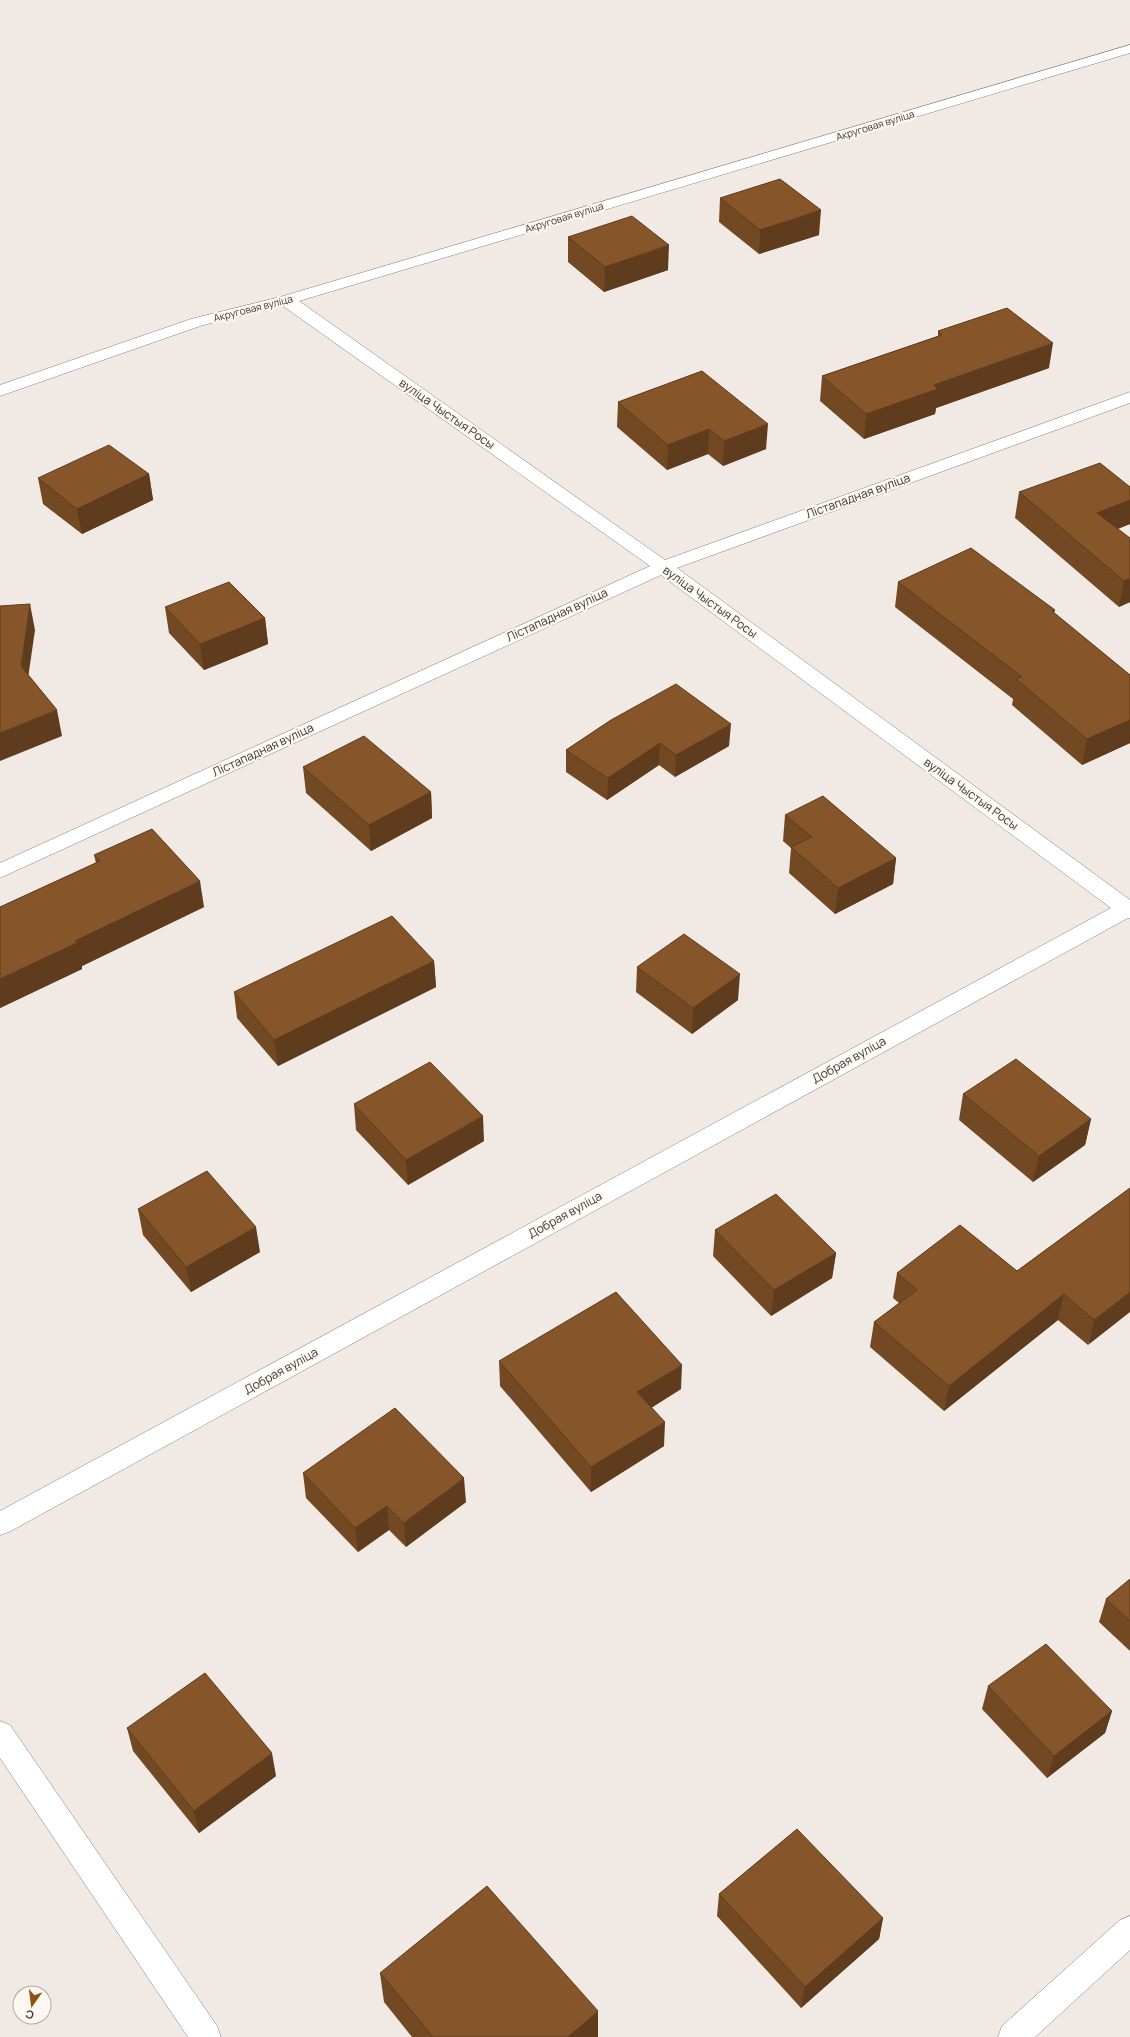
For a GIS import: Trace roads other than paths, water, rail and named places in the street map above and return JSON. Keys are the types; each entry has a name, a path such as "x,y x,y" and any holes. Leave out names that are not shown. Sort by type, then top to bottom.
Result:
{"street":[{"name":"Акруговая вуліца","path":"0,391 197,322 286,300 1130,49"},
{"name":"вуліца Чыстыя Росы","path":"286,300 663,567 1129,909"},
{"name":"Лістападная вуліца","path":"0,871 663,567 1130,397"},
{"name":"Добрая вуліца","path":"0,1524 1129,909"},
{"path":"0,1734 206,2037"},
{"path":"1013,2037 1130,1930"}]}
